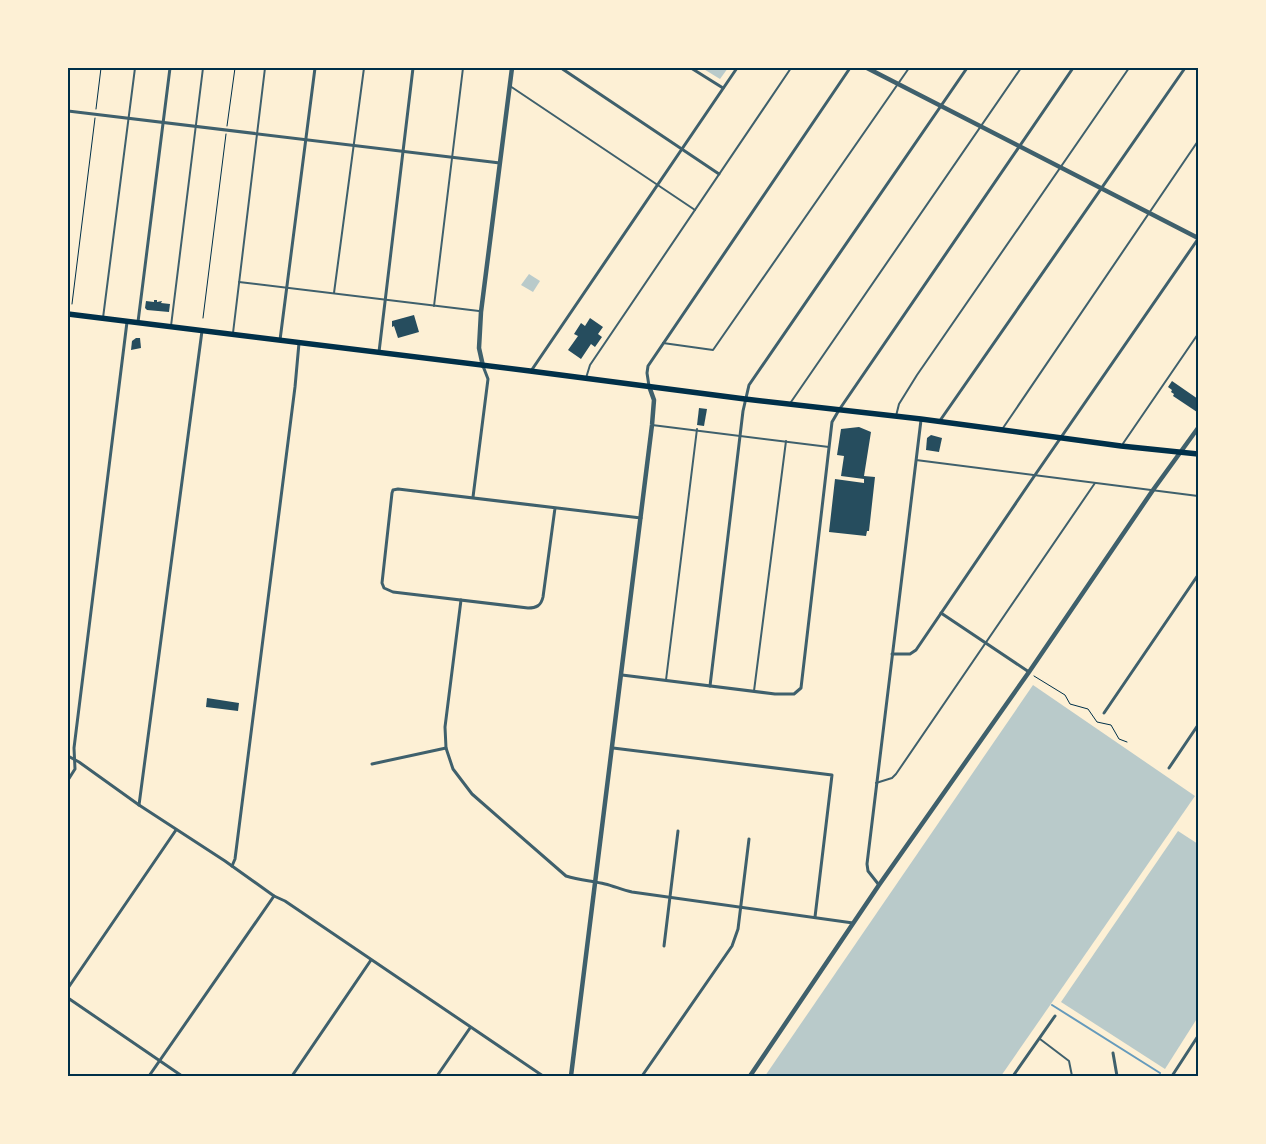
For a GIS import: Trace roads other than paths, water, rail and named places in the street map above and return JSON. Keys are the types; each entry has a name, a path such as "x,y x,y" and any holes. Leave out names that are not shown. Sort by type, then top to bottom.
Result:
{"highway":[{"path":"68,314 745,399 921,419 1121,446 1198,454"}],"street":[{"path":"138,323 170,68"},
{"path":"280,340 315,68"},
{"path":"378,353 413,68"},
{"path":"474,497 488,379 478,348 512,68"},
{"path":"561,68 719,174"},
{"path":"691,68 723,88"},
{"path":"530,371 737,68"},
{"path":"571,1076 652,425 654,400 649,386 648,366 850,68"},
{"path":"867,68 1198,239 916,650 910,654 892,654"},
{"path":"710,686 740,436 745,399 749,385 967,68"},
{"path":"622,675 775,694 794,694 801,688 832,422 838,410 1073,68"},
{"path":"940,422 1100,188 1185,68"},
{"path":"68,111 500,164"},
{"path":"68,780 75,769 74,748 127,321"},
{"path":"139,805 202,331"},
{"path":"232,866 235,858 299,343"},
{"path":"879,885 868,872 867,864 921,419"},
{"path":"750,1076 879,885 1198,428"},
{"path":"555,508 542,602 538,606 528,608 393,592 384,588 381,578 393,490 474,497 641,518"},
{"path":"1104,713 1198,575"},
{"path":"461,600 445,726 446,748 453,769 464,785 478,799 566,876 632,892 853,923"},
{"path":"941,613 1029,672"},
{"path":"1169,768 1198,725"},
{"path":"372,764 446,748"},
{"path":"613,748 832,775 815,917"},
{"path":"68,756 543,1076"},
{"path":"68,988 176,830"},
{"path":"664,946 678,831"},
{"path":"642,1076 732,946 738,928 749,839"},
{"path":"149,1076 274,896"},
{"path":"292,1076 372,960"},
{"path":"68,998 182,1076"},
{"path":"1013,1076 1055,1016"},
{"path":"437,1076 470,1028"},
{"path":"1172,1076 1198,1036"},
{"path":"1113,1053 1116,1076"}],"lane":[{"path":"68,68 68,75"},
{"path":"103,319 135,68"},
{"path":"171,327 203,68"},
{"path":"233,334 265,68"},
{"path":"334,293 364,68"},
{"path":"434,306 463,68"},
{"path":"586,379 590,365 791,68"},
{"path":"663,343 713,350 909,68"},
{"path":"789,404 1020,68"},
{"path":"896,416 898,404 917,375 1129,68"},
{"path":"510,86 695,210"},
{"path":"1002,430 1198,141"},
{"path":"239,282 482,312"},
{"path":"1121,446 1198,334"},
{"path":"652,425 829,447"},
{"path":"666,680 697,430"},
{"path":"754,691 786,441"},
{"path":"916,460 1198,496"},
{"path":"876,783 892,778 896,774 1095,483"},
{"path":"1039,1039 1069,1061 1072,1076"}],"waterway":[{"path":"1052,1005 1160,1073"}]}
